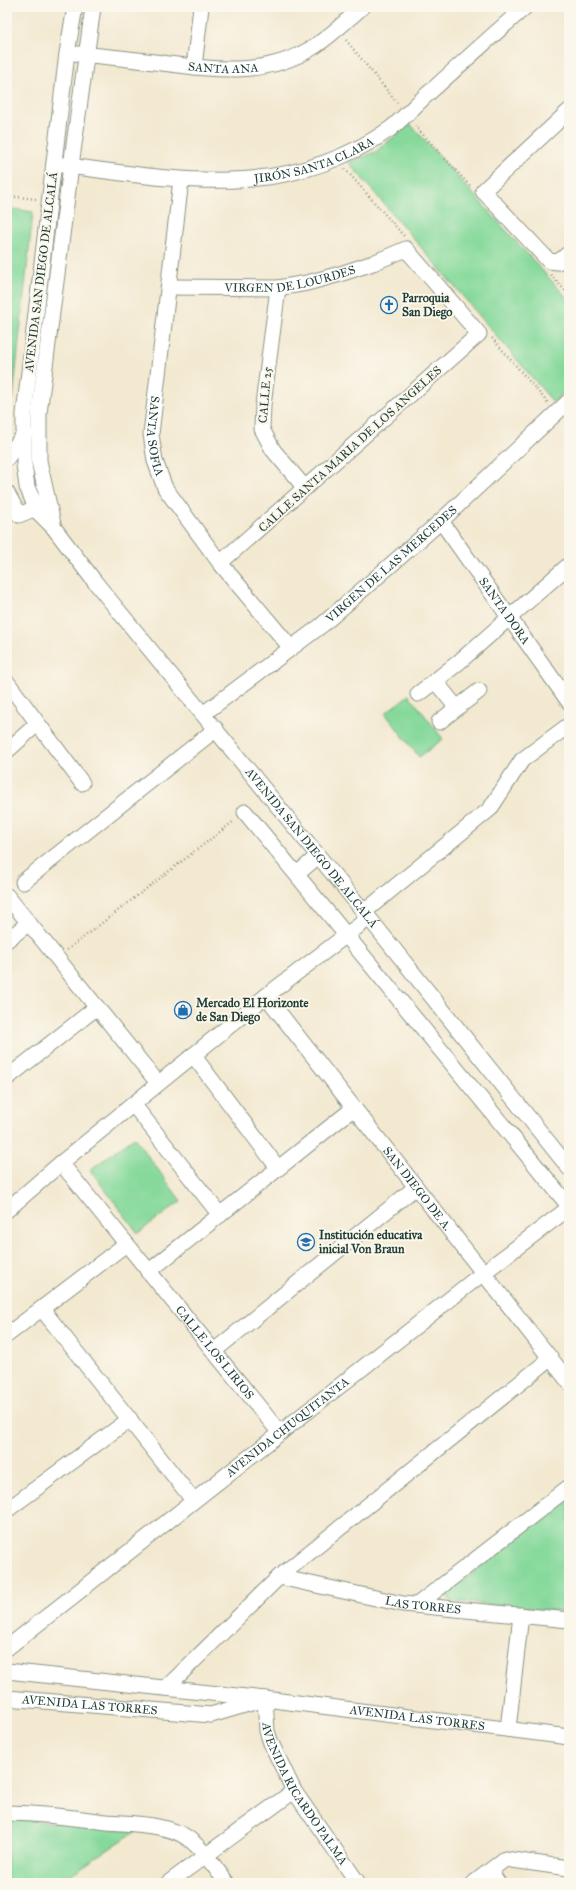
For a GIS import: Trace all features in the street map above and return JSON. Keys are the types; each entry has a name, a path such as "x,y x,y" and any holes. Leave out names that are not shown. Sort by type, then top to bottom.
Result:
{"street":[{"name":"AVENIDA SAN DIEGO DE ALCALÁ","path":"75,7 67,53 24,414 23,435 27,487 38,512 54,528 95,582 367,915 569,1168"},
{"name":"AVENIDA SAN DIEGO DE ALCALÁ","path":"54,528 40,461 39,413 70,166 93,7"},
{"path":"194,67 201,7"},
{"name":"SANTA ANA","path":"67,53 231,70 272,64 294,57 314,46 362,7"},
{"name":"JIRÓN SANTA CLARA","path":"54,164 181,180 258,180 308,169 354,150 391,128 525,7"},
{"path":"558,262 549,261 478,191 569,112"},
{"name":"SANTA SOFIA","path":"181,180 151,434 155,461 165,488 220,563 291,648"},
{"path":"406,249 479,334"},
{"name":"VIRGEN DE LOURDES","path":"169,287 278,288 307,283 340,274 373,263 406,249"},
{"name":"CALLE 25","path":"278,288 263,405 262,430 273,450 305,488"},
{"name":"CALLE SANTA MARIA DE LOS ANGELES","path":"220,563 479,334"},
{"name":"VIRGEN DE LAS MERCEDES","path":"203,714 322,625 441,521 569,401"},
{"path":"7,458 39,413"},
{"path":"7,487 25,476"},
{"path":"7,493 19,515 36,508"},
{"name":"SANTA DORA","path":"441,521 569,702"},
{"path":"418,694 459,662 569,565"},
{"path":"435,681 457,708"},
{"path":"7,682 82,783"},
{"path":"439,722 479,691"},
{"path":"7,751 37,724"},
{"path":"7,1210 61,1163 158,1083 266,996 347,934 367,915 490,810 522,760 569,725"},
{"path":"23,882 216,729"},
{"path":"246,812 569,1207"},
{"path":"297,874 318,856"},
{"path":"7,896 158,1083"},
{"path":"7,940 29,923"},
{"name":"SAN DIEGO DE A.","path":"266,996 569,1382"},
{"path":"7,1078 97,1007"},
{"path":"193,1055 278,1168"},
{"path":"133,1104 220,1215"},
{"path":"148,1272 354,1108"},
{"name":"CALLE LOS LIRIOS","path":"61,1163 280,1433"},
{"path":"214,1351 416,1187"},
{"name":"AVENIDA CHUQUITANTA","path":"7,1648 193,1500 569,1207"},
{"path":"7,1335 126,1244"},
{"path":"42,1309 193,1500"},
{"path":"166,1688 279,1577 551,1358"},
{"path":"7,1510 130,1419"},
{"path":"417,1605 569,1487"},
{"name":"LAS TORRES","path":"279,1577 402,1604 569,1620"},
{"path":"508,1729 521,1615"},
{"name":"AVENIDA LAS TORRES","path":"7,1671 265,1699 569,1737"},
{"name":"AVENIDA LAS TORRES","path":"7,1698 212,1715 265,1699"},
{"name":"AVENIDA RICARDO PALMA","path":"265,1699 267,1731 294,1791 358,1883"},
{"path":"168,1883 294,1791"},
{"path":"7,1813 36,1813 154,1827 174,1832 189,1839 206,1856 227,1883"},
{"path":"474,1883 494,1877 505,1860 569,1868"}],"path":[{"path":"7,16 9,7"},
{"path":"337,28 405,115 478,191"},
{"path":"336,158 409,241 406,249"},
{"path":"7,196 49,201"},
{"path":"558,262 569,295"},
{"path":"479,334 487,332 556,412"},
{"path":"56,958 246,812"}],"green space":[{"path":"410,124 569,300 569,388 553,402 349,163 375,152"},
{"path":"7,208 33,212 13,397 7,403"},
{"path":"409,695 443,739 419,757 385,713"},
{"path":"134,1137 181,1201 138,1233 90,1170"},
{"path":"569,1498 569,1612 450,1601 446,1594"},
{"path":"7,1818 136,1831 58,1883 7,1883"}],"place":[{"name":"Parroquia San Diego","path":"389,305"},
{"name":"Mercado El Horizonte de San Diego","path":"183,1010"},
{"name":"Institución educativa inicial Von Braun","path":"306,1242"}]}
